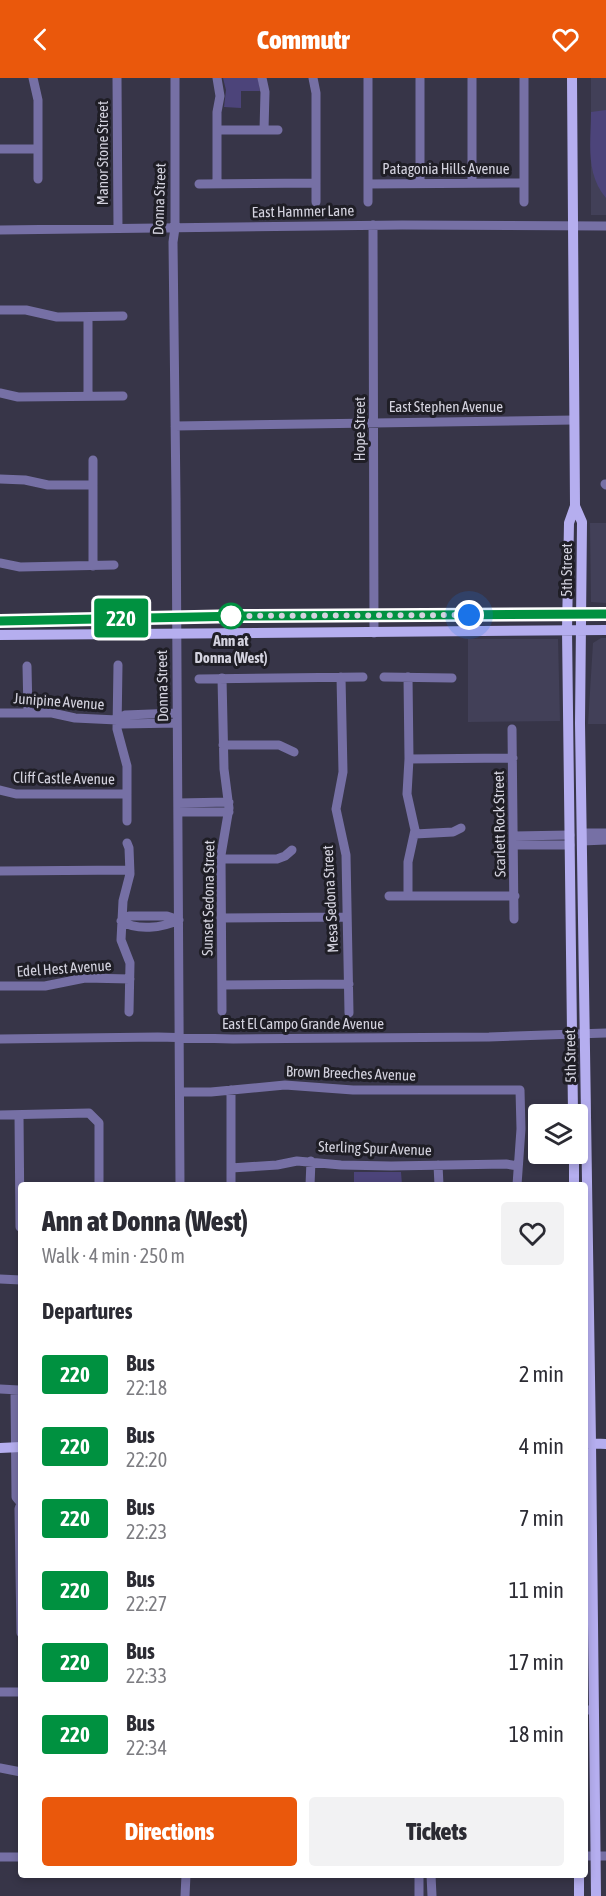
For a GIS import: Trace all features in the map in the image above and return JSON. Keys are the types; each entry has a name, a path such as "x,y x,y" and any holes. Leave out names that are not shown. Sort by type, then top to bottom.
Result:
{"main road":[{"name":"5th Street","path":"572,78 571,226 575,506 569,523 567,630 573,1104"},
{"name":"5th Street","path":"575,506 582,522 580,723 586,1182"},
{"path":"0,621 176,617 606,614"},
{"path":"0,635 606,630"},
{"path":"569,795 577,829 582,837"},
{"path":"570,840 575,844 582,877"},
{"path":"574,1164 574,1182"},
{"name":"5th Street","path":"588,1443 590,1710 596,1896"},
{"path":"588,1443 606,1444"},
{"path":"0,1448 18,1447"},
{"path":"579,1878 579,1896"}],"street":[{"path":"33,78 38,100 38,179"},
{"name":"Manor Stone Street","path":"117,78 118,228"},
{"name":"Donna Street","path":"176,78 175,228 172,242 180,1182"},
{"path":"217,78 220,96 217,106 217,183"},
{"path":"262,78 264,130"},
{"path":"313,78 316,93 316,202"},
{"path":"368,78 368,202"},
{"path":"420,78 420,183"},
{"path":"472,78 472,183"},
{"path":"524,78 524,202"},
{"path":"217,130 278,130"},
{"path":"0,149 38,150"},
{"path":"199,184 316,183"},
{"name":"Patagonia Hills Avenue","path":"368,184 524,183"},
{"name":"East Hammer Lane","path":"0,230 373,225 606,226"},
{"name":"Hope Street","path":"373,225 374,633"},
{"path":"0,310 26,310 57,317 123,316"},
{"path":"88,317 88,396"},
{"path":"0,393 18,397 123,396"},
{"name":"East Stephen Avenue","path":"175,426 574,420"},
{"path":"93,460 93,566"},
{"path":"0,479 25,480 48,485 93,485"},
{"path":"0,564 20,567 114,565"},
{"path":"118,665 117,729 127,766 127,821"},
{"path":"27,666 28,713"},
{"name":"Mesa Sedona Street","path":"341,677 343,772 336,809 345,848 349,1013"},
{"path":"199,679 363,677"},
{"path":"384,677 452,678"},
{"path":"408,677 407,794 415,824 415,834 408,862 408,896"},
{"name":"Sunset Sedona Street","path":"222,678 224,769 229,807 221,848 222,1011"},
{"name":"Junipine Avenue","path":"0,713 52,713 75,718 117,720 122,724 177,718"},
{"name":"Scarlett Rock Street","path":"512,729 514,919"},
{"path":"223,745 279,745 294,752"},
{"path":"409,759 513,758"},
{"name":"Cliff Castle Avenue","path":"0,790 25,795 127,794"},
{"path":"178,807 229,807"},
{"path":"415,834 453,832 461,828"},
{"path":"582,837 606,832"},
{"path":"582,837 606,840"},
{"path":"514,840 570,840"},
{"path":"127,843 130,870 123,901 121,940 130,963 129,1012"},
{"path":"221,859 277,859 292,850"},
{"path":"0,871 130,870"},
{"path":"389,896 515,896"},
{"path":"121,921 129,916 167,916 179,920"},
{"path":"222,918 347,917"},
{"name":"Edel Hest Avenue","path":"0,987 45,986 85,978 130,979"},
{"path":"222,985 349,984"},
{"name":"East El Campo Grande Avenue","path":"0,1039 233,1039 606,1033"},
{"name":"Brown Breeches Avenue","path":"180,1092 231,1090 285,1084 353,1090 520,1090 521,1129 518,1166"},
{"path":"231,1090 231,1182"},
{"path":"0,1115 89,1113 94,1116 99,1123 99,1182"},
{"path":"19,1114 20,1182"},
{"name":"Sterling Spur Avenue","path":"231,1168 277,1165 297,1161 351,1166 506,1164 518,1166"},
{"path":"310,1182 311,1161"},
{"path":"438,1165 439,1182"},
{"path":"517,1182 518,1166"},
{"path":"0,1279 18,1280"},
{"path":"0,1389 18,1390 16,1497 18,1499"},
{"path":"0,1692 18,1692"},
{"path":"0,1768 18,1771"},
{"path":"0,1857 18,1857"},
{"path":"186,1878 186,1896"},
{"path":"419,1878 419,1896"},
{"path":"431,1878 432,1896"}],"shaded area":[{"path":"223,78 258,78 260,91 241,91 241,108 224,107 226,90"},
{"path":"591,78 606,78 606,215 591,215"},
{"path":"606,110 606,198 595,178 590,146 591,112"},
{"path":"590,523 606,523 606,603 591,602"},
{"path":"606,638 606,724 588,724 593,643"},
{"path":"468,639 558,639 560,721 468,722"},
{"path":"354,1172 401,1172 402,1182 354,1182"}],"bus line":[{"name":"220","path":"0,621 243,616 606,614"}],"place":[{"name":"Ann at Donna (West)","path":"231,616"}],"route":[{"path":"231,616 224,616 469,615"}]}
